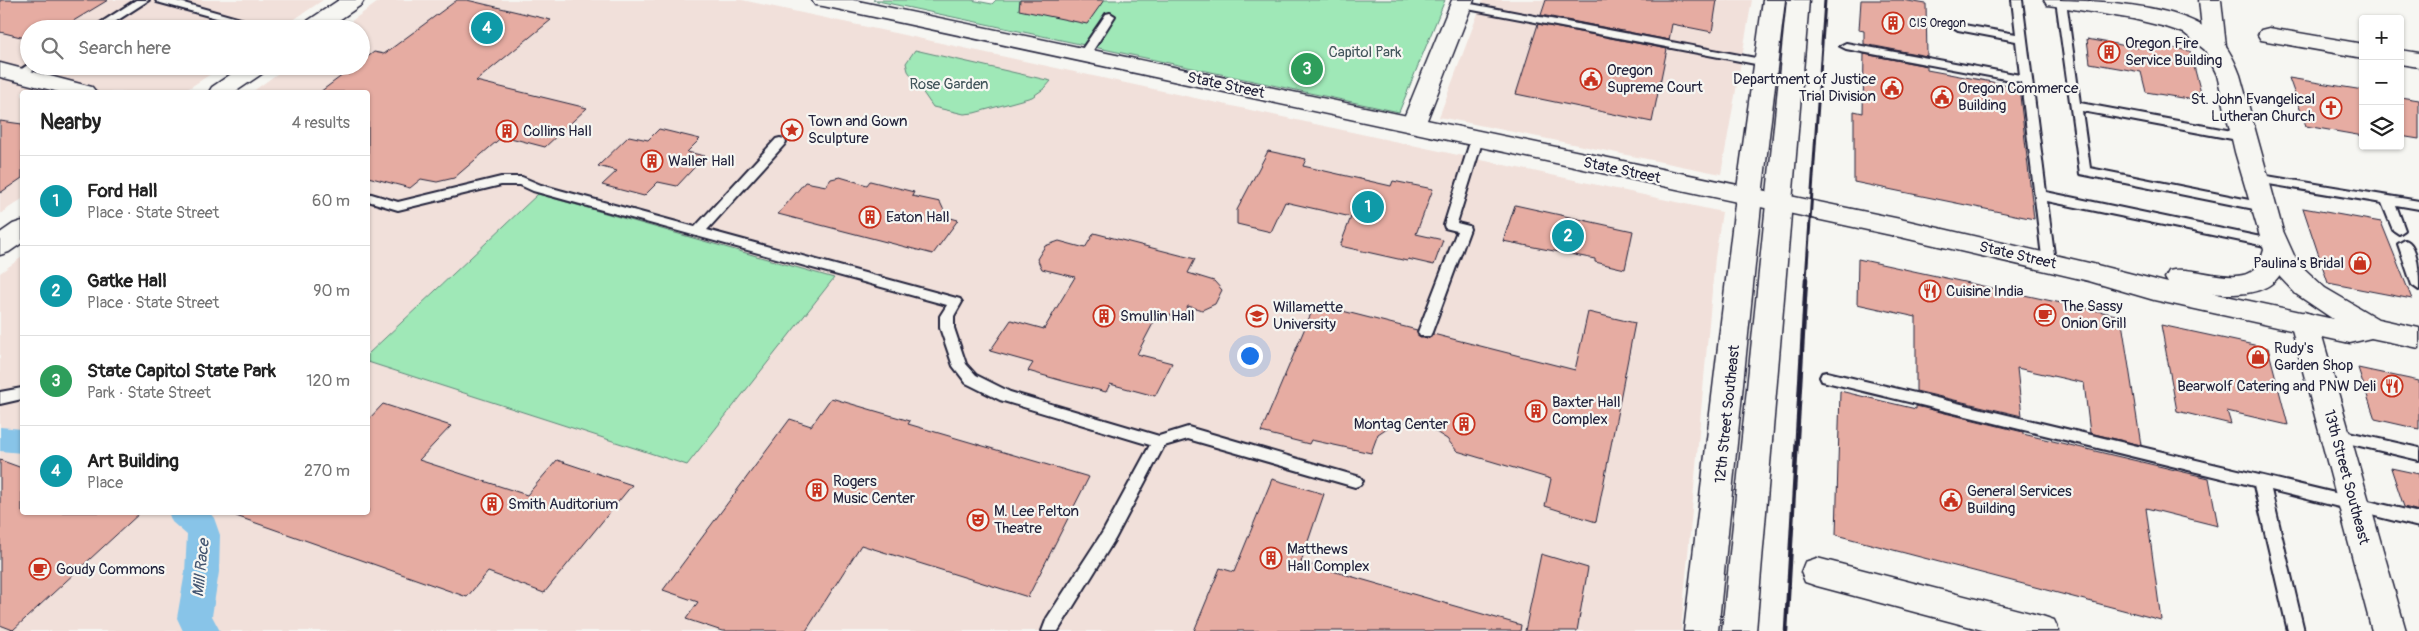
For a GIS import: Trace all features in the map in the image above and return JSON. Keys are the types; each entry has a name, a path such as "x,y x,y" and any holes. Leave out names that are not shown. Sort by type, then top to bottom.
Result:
{"main road":[{"path":"324,20 352,0"},
{"name":"State Street","path":"824,0 1778,202 2048,262 2154,290 2350,333 2371,328 2419,338"},
{"name":"12th Street Southeast","path":"1701,631 1749,196 1774,0"},
{"name":"12th Street Southeast","path":"1738,631 1798,0"},
{"path":"2058,0 2164,20 2187,27 2203,36 2215,47 2228,72 2255,178 2276,248 2288,270 2311,292 2371,328"},
{"path":"2210,0 2215,47"},
{"path":"1413,125 1462,2"},
{"path":"2269,35 2359,50"},
{"path":"2404,58 2419,60"},
{"path":"23,75 77,90"},
{"path":"223,90 245,75"},
{"path":"0,246 20,231"},
{"path":"2089,272 2151,274 2210,284 2240,283 2264,276 2269,270 2276,248"},
{"name":"13th Street Southeast","path":"2304,322 2389,631"},
{"path":"1817,572 2042,631"}],"lane":[{"path":"111,20 144,0"},
{"path":"161,0 237,20"},
{"path":"2017,0 2028,80 2048,262"},
{"path":"2058,0 2084,171 2264,207"},
{"path":"1462,2 1766,63"},
{"path":"1084,55 1110,16"},
{"path":"1958,27 2022,39"},
{"path":"1846,46 2028,80"},
{"path":"2075,106 2244,137"},
{"path":"1425,332 1464,229 1450,226 1477,139"},
{"path":"698,232 780,142"},
{"path":"2255,178 2419,205"},
{"path":"370,198 398,206 500,181 522,181 536,188 955,302 947,316 947,328 960,366 972,379 1006,396 1159,442 1188,433 1355,481"},
{"path":"2040,195 2276,248"},
{"path":"2387,199 2399,230"},
{"path":"2405,244 2419,285"},
{"path":"1827,377 2419,520"},
{"path":"0,398 20,394"},
{"path":"2335,435 2419,454"},
{"path":"1050,631 1053,623 1103,549 1133,497 1159,442"},
{"path":"2261,482 2296,631"}],"shaded area":[{"path":"0,0 323,0 293,20 20,20 20,75 209,75 186,90 20,90 20,200 0,214"},
{"name":"Willamette University","path":"381,0 742,0 1722,212 1715,258 1681,631 0,631 0,273 20,258 20,515 370,515 370,363 687,465 538,194 370,352 370,90 255,90 276,75 370,75 370,20 353,20"},
{"path":"1483,0 1752,0 1721,174 1439,117"}],"green space":[{"name":"Capitol Park","path":"873,0 971,0 992,4 996,0 1445,0 1399,112"},
{"name":"Rose Garden","path":"915,50 1051,81 1032,97 974,113 964,114 933,107 908,71 906,63"},
{"path":"538,194 834,278 687,465 370,363 370,352"}],"building":[{"path":"0,0 108,0 75,20 20,20 20,37 0,32"},
{"path":"457,0 467,0 551,20 476,81 587,108 545,147 503,136 454,178 437,182 421,179 410,188 370,178 370,90 323,90 343,75 370,75 370,55 374,52 384,54"},
{"path":"1020,0 1104,0 1087,24 1019,10"},
{"path":"1546,0 1717,0 1712,32 1672,24 1669,40 1541,15"},
{"name":"CIS Oregon","path":"1861,0 1902,0 1926,4 1927,56 1864,44 1864,31 1859,30"},
{"name":"Oregon Supreme Court","path":"1538,24 1667,49 1652,122 1516,94"},
{"path":"2087,39 2138,48 2137,42 2190,51 2201,93 2197,92 2200,101 2146,92 2141,72 2090,63"},
{"path":"1864,54 1927,66 1927,70 2019,87 2034,219 1854,182 1854,111 1863,113"},
{"name":"St. John Evangelical Lutheran Church","path":"2289,78 2359,89 2359,135 2306,126"},
{"path":"2404,98 2419,100 2419,139 2404,137"},
{"path":"0,121 20,124 20,179 0,193"},
{"name":"Waller Hall","path":"659,129 700,139 687,152 705,156 677,186 658,182 644,196 602,185 617,171 598,166 629,136 648,140"},
{"path":"1268,151 1306,159 1303,166 1391,186 1393,181 1433,189 1416,234 1443,240 1434,265 1340,246 1351,217 1285,202 1271,232 1237,224 1237,210"},
{"name":"Eaton Hall","path":"840,177 867,185 870,181 914,192 912,196 940,202 947,217 958,220 933,254 778,214 805,182 826,186 831,179"},
{"path":"1515,205 1633,231 1625,269 1595,262 1595,259 1503,241"},
{"name":"Paulina's Bridal","path":"2303,208 2381,222 2412,299 2328,283"},
{"name":"Smullin Hall","path":"1094,233 1195,259 1188,273 1214,281 1222,290 1215,304 1202,310 1188,306 1182,318 1159,312 1137,354 1172,363 1155,396 1110,384 1106,392 1063,381 1028,371 1033,363 990,351 1011,320 1044,329 1075,277 1042,269 1037,259 1045,246 1059,241 1085,248"},
{"path":"1858,259 2121,316 2141,445 2090,433 2084,383 2017,368 2022,416 1916,391 1916,317 1857,304"},
{"name":"Baxter Hall Complex","path":"1315,304 1417,330 1420,338 1430,338 1433,334 1575,370 1588,312 1635,323 1596,522 1545,506 1551,479 1457,451 1447,439 1423,424 1409,421 1393,424 1378,434 1371,453 1311,440 1309,444 1261,432"},
{"path":"2161,325 2268,348 2288,425 2227,411 2231,424 2177,411"},
{"path":"2358,368 2419,381 2419,429 2375,419"},
{"name":"General Services Building","path":"1840,391 1916,409 1916,406 2023,432 2023,434 2209,478 2218,526 2146,508 2161,620 1836,535"},
{"path":"831,398 910,421 908,424 1089,477 1028,597 861,545 806,631 722,631 686,619 698,602 663,590 790,419 811,426"},
{"name":"Smith Auditorium","path":"383,404 451,426 419,460 527,495 557,460 632,485 544,593 488,572 467,597 236,516 370,515 370,418"},
{"name":"Goudy Commons","path":"0,460 20,467 20,515 138,515 13,630 0,625"},
{"path":"2391,468 2419,474 2419,511 2404,507"},
{"name":"Matthews Hall Complex","path":"1272,479 1324,494 1301,562 1521,625 1520,631 1194,631 1220,568 1234,572"},
{"path":"1541,554 1588,568 1577,631 1525,631"}],"waterway":[{"name":"Mill Race","path":"0,439 20,441"},
{"name":"Mill Race","path":"188,515 201,526 204,535 202,572 194,618 202,631"}],"railway":[{"path":"1806,280 1825,0"},
{"path":"1786,631 1806,279"}],"place":[{"name":"CIS Oregon","path":"1893,23"},
{"name":"Art Building","path":"487,28"},
{"name":"Oregon Fire Service Building","path":"2109,52"},
{"name":"State Capitol State Park","path":"1307,69"},
{"name":"Oregon Supreme Court","path":"1591,79"},
{"name":"Department of Justice Trial Division","path":"1892,88"},
{"name":"Oregon Commerce Building","path":"1942,97"},
{"name":"St. John Evangelical Lutheran Church","path":"2331,108"},
{"name":"Town and Gown Sculpture","path":"792,130"},
{"name":"Collins Hall","path":"507,131"},
{"name":"Waller Hall","path":"652,161"},
{"name":"Ford Hall","path":"1368,207"},
{"name":"Eaton Hall","path":"870,217"},
{"name":"Gatke Hall","path":"1568,236"},
{"name":"Paulina's Bridal","path":"2360,263"},
{"name":"Cuisine India","path":"1930,291"},
{"name":"The Sassy Onion Grill","path":"2045,315"},
{"name":"Smullin Hall","path":"1104,316"},
{"name":"Willamette University","path":"1257,316"},
{"name":"Rudy's Garden Shop","path":"2258,357"},
{"name":"Bearwolf Catering and PNW Deli","path":"2392,386"},
{"name":"Baxter Hall Complex","path":"1536,411"},
{"name":"Montag Center","path":"1464,424"},
{"name":"Rogers Music Center","path":"817,490"},
{"name":"General Services Building","path":"1951,500"},
{"name":"Smith Auditorium","path":"492,504"},
{"name":"M. Lee Pelton Theatre","path":"978,520"},
{"name":"Matthews Hall Complex","path":"1271,558"},
{"name":"Goudy Commons","path":"40,569"}]}
